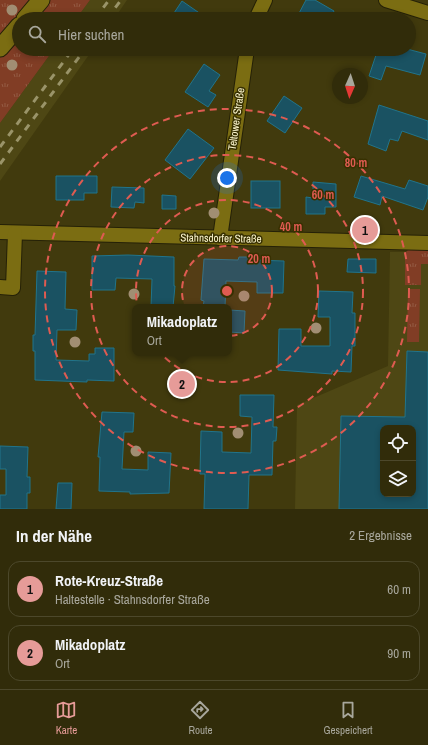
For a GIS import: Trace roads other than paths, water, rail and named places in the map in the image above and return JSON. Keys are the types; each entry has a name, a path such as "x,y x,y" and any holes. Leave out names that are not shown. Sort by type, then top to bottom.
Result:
{"street":[{"path":"31,12 41,0"},
{"path":"259,12 265,0"},
{"path":"386,0 428,13"},
{"path":"0,48 12,34"},
{"name":"Teltower Straße","path":"220,238 246,56"},
{"name":"Stahnsdorfer Straße","path":"0,232 428,242"},
{"path":"0,287 13,288 15,233"}],"railway":[{"path":"100,12 109,0"},
{"path":"112,12 121,0"},
{"path":"0,147 68,56"},
{"path":"0,164 80,56"}],"place":[{"name":"Rote-Kreuz-Straße","path":"365,230"},
{"name":"Mikadoplatz","path":"182,384"}]}
